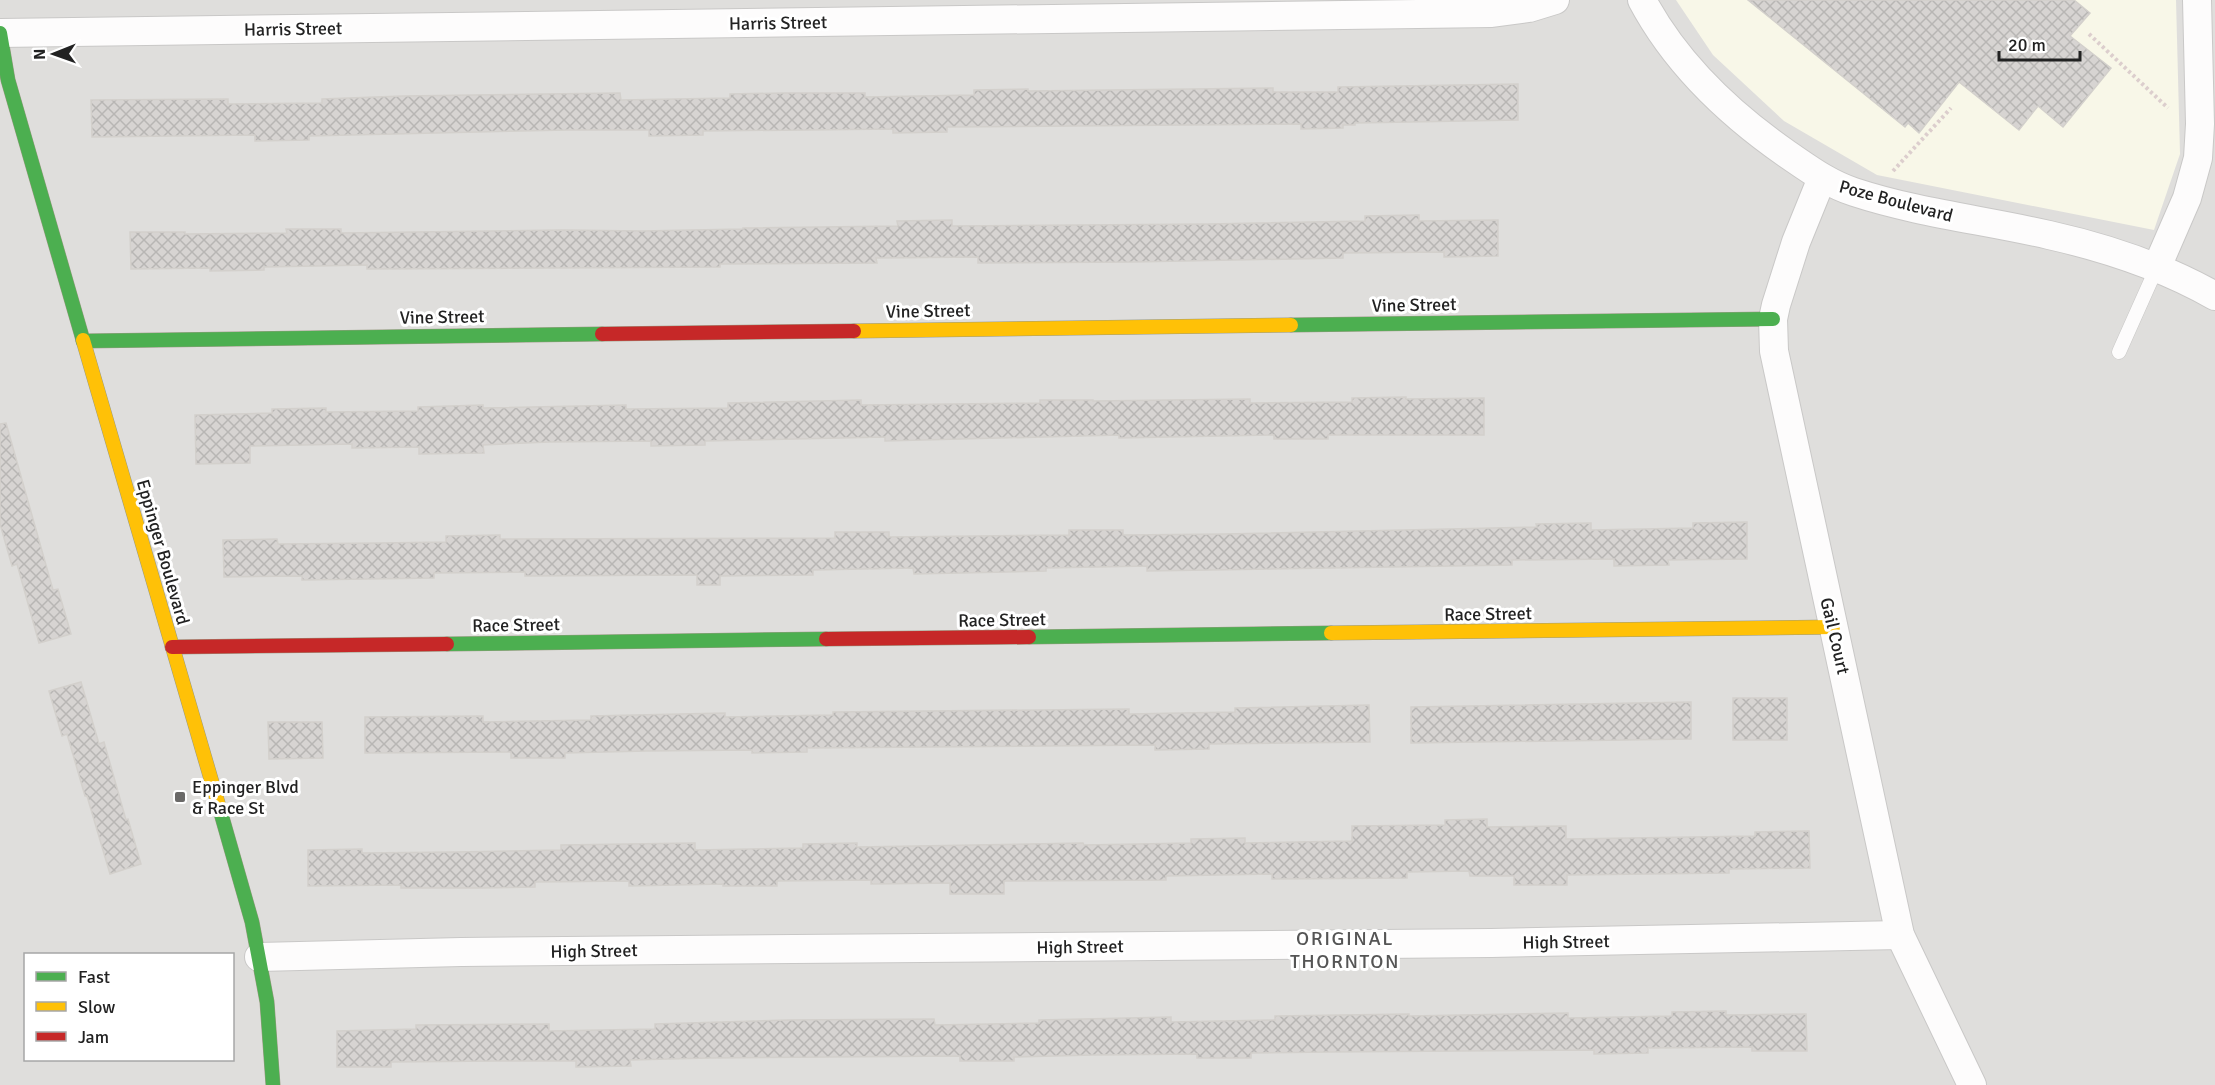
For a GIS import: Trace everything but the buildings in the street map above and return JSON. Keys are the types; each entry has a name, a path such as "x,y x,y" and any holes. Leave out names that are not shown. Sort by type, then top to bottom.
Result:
{"street":[{"name":"Harris Street","path":"0,33 1492,13 1529,8 1556,0"},
{"name":"Poze Boulevard","path":"1642,0 1672,48 1726,106 1762,137 1822,178 1853,192 1926,212 2059,237 2102,248 2157,267 2215,296"},
{"path":"2157,267 2187,198 2198,158 2200,124 2197,0"},
{"name":"Eppinger Boulevard","path":"0,33 8,80 252,922 267,1002 273,1085"},
{"name":"Gail Court","path":"1822,178 1796,242 1773,319 1774,351 1900,935 1972,1085"},
{"name":"Vine Street","path":"83,341 1773,319"},
{"name":"Race Street","path":"172,647 1833,627"},
{"name":"High Street","path":"259,957 485,952 1491,943 1900,935"}],"lane":[{"path":"2119,352 2157,267"}],"path":[{"path":"2088,34 2168,108"},
{"path":"1893,171 1951,108"}],"shaded area":[{"path":"0,0 2215,0 2215,1085 0,1085"},
{"path":"1676,0 2176,0 2180,154 2154,230 1877,175 1784,121 1713,55"}],"traffic: fast":[{"path":"0,33 8,80 83,340"},
{"path":"1291,325 1773,319"},
{"path":"83,341 602,334"},
{"path":"1029,637 1331,633"},
{"path":"447,644 826,639"},
{"path":"220,810 252,922 267,1002 273,1085"}],"traffic: slow":[{"path":"854,331 1291,325"},
{"path":"83,340 220,810"},
{"path":"1331,633 1833,627"}],"traffic: jam":[{"path":"602,334 854,331"},
{"path":"826,639 1029,637"},
{"path":"172,647 447,644"}],"place":[{"name":"Eppinger Blvd & Race St","path":"180,797"}],"district":[{"name":"ORIGINAL THORNTON","path":"1345,950"}]}
